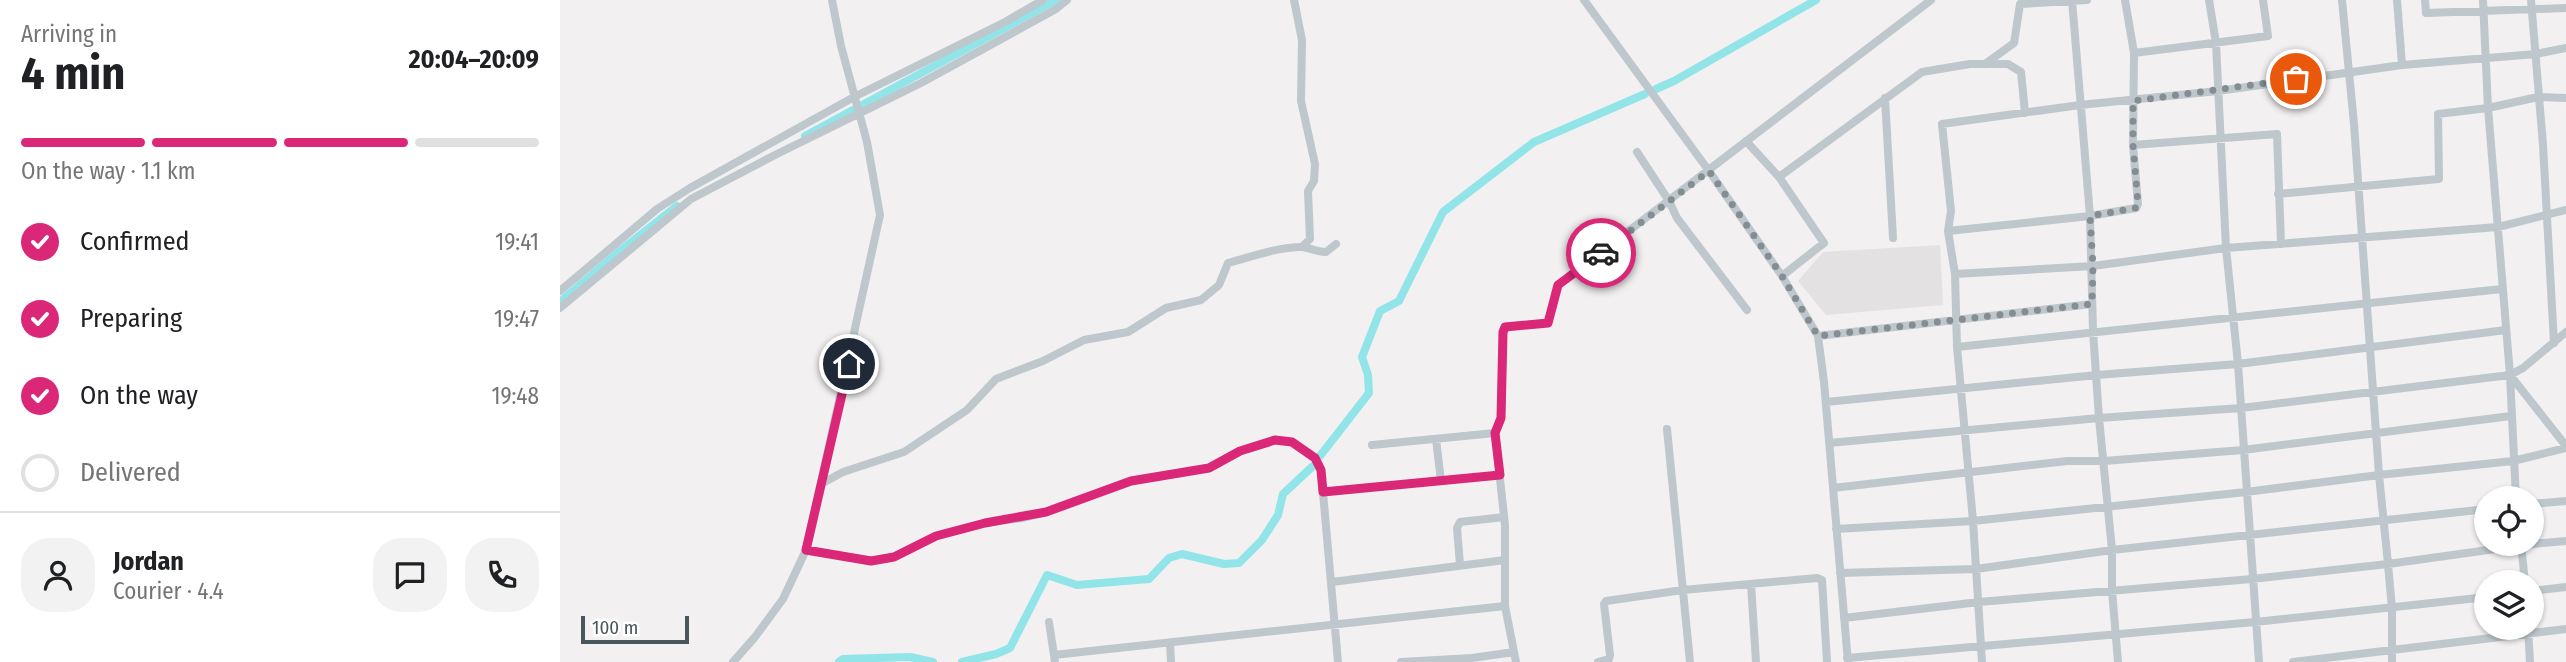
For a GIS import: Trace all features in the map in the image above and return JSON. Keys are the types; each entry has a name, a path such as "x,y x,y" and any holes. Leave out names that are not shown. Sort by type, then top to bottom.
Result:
{"street":[{"path":"733,662 755,638 783,599 806,550 880,215 832,0"},
{"path":"560,291 657,209 855,99 1043,0"},
{"path":"560,308 691,199 1002,39 1067,0"},
{"path":"1294,0 1302,40 1301,101 1315,164 1314,181 1308,191 1310,239 1303,246"},
{"path":"1584,0 1709,171 1782,276 1818,336 1847,660 2474,599"},
{"path":"1516,662 1505,606 1504,517 1495,433 1501,418 1505,327 1548,323 1558,285 1930,0"},
{"path":"1985,64 2014,43 2020,4 2087,0"},
{"path":"1948,231 2090,216 2136,208 2138,204 2133,145 2134,53 2125,0"},
{"path":"2209,0 2216,43 2226,248 2238,364 2259,662"},
{"path":"2134,53 2269,36 2263,0"},
{"path":"2342,0 2392,608 2392,662"},
{"path":"2397,0 2402,65"},
{"path":"2425,0 2426,13 2566,8"},
{"path":"2483,0 2488,108 2510,374 2515,486"},
{"path":"2531,0 2554,343"},
{"path":"2072,1 2090,216 2093,331 2109,506 2118,662"},
{"path":"1982,662 1973,521 1957,347 1955,274 1948,231 1951,211 1942,124 2080,105 2218,91 2402,65 2536,54 2566,48"},
{"path":"1779,177 1922,72 1970,64 2008,64 2021,72 2025,113"},
{"path":"2278,194 2439,179 2438,114 2488,108 2538,97 2566,98"},
{"path":"1885,98 1893,238"},
{"path":"2133,145 2277,134 2281,244"},
{"path":"1746,141 1779,177 1824,243 1782,276"},
{"path":"1637,152 1670,201 1677,218 1747,310"},
{"path":"1955,274 2093,266 2226,248 2498,227 2566,210"},
{"path":"821,484 843,472 904,452 967,410 996,379 1043,361 1084,340 1128,332 1166,308 1201,300 1219,285 1228,263 1273,250 1303,246 1314,252 1326,253 1336,244"},
{"path":"1957,347 2502,289"},
{"path":"1818,336 2092,304"},
{"path":"1826,402 2238,364 2506,330"},
{"path":"1829,443 2241,408 2510,374 2523,368 2566,332"},
{"path":"1836,529 1973,521 2246,492 2513,461 2566,447 2510,374"},
{"path":"1833,488 2067,461 2104,461 2243,450 2511,416"},
{"path":"1667,429 1690,662"},
{"path":"1372,445 1495,433"},
{"path":"1436,439 1441,481"},
{"path":"806,550 871,561 894,557 936,536 985,523 1046,512 1131,481 1209,468 1240,451 1275,440 1292,442 1315,458 1321,470 1338,662"},
{"path":"1323,492 1500,475"},
{"path":"2544,503 2566,501"},
{"path":"1840,573 1976,569 2112,550 2474,510"},
{"path":"1460,565 1457,528 1460,522 1504,517"},
{"path":"2544,543 2566,541"},
{"path":"1844,618 1979,602 2252,579 2474,552"},
{"path":"1332,582 1505,560"},
{"path":"1598,662 1609,659 1610,655 1604,604 1606,601 1684,590 1817,578 1822,580 1827,662"},
{"path":"1751,584 1756,662"},
{"path":"2544,590 2566,587"},
{"path":"1049,622 1055,659 1170,643 1505,606"},
{"path":"2544,630 2566,629"},
{"path":"2293,662 2474,638"},
{"path":"2529,640 2530,662"},
{"path":"1170,643 1171,662"},
{"path":"1401,662 1472,658 1514,652"}],"shaded area":[{"path":"1940,245 1943,305 1826,315 1798,281 1823,252"}],"waterway":[{"path":"805,136 1056,0"},
{"path":"1656,89 1816,0"},
{"path":"1320,456 1369,393 1368,375 1362,357 1380,311 1399,301 1443,212 1534,142 1645,94"},
{"path":"560,302 677,206"},
{"path":"962,662 1010,648 1047,575 1077,585 1149,579 1169,558 1182,554 1224,564 1239,563 1262,540 1278,515 1283,494 1313,466"},
{"path":"839,662 843,659 910,657 933,662"}],"way so far":[{"path":"1601,253 1709,171 1782,276 1818,336 2092,304 2090,216 2129,210 2136,208 2138,204 2133,145 2133,101 2296,79"}],"route":[{"path":"849,364 806,550 831,555 871,561 894,557 936,536 985,523 1046,512 1131,481 1209,468 1240,451 1275,440 1292,442 1315,458 1321,470 1323,492 1500,475 1495,433 1501,418 1505,327 1548,323 1558,285 1601,253"}]}
